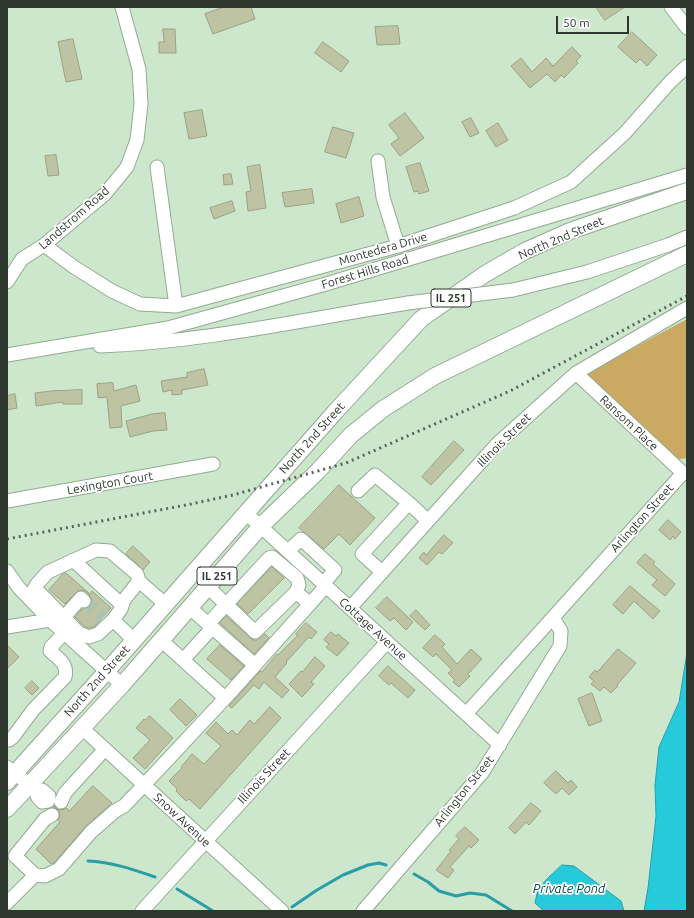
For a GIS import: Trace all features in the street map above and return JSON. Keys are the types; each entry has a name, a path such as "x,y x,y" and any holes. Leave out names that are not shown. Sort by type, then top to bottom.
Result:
{"main road":[{"name":"North 2nd Street","path":"10,774 106,672 335,412 421,319 485,274 525,251 570,232 687,190"},
{"name":"North 2nd Street","path":"7,809 33,788 82,728 162,640 261,526 318,471 350,435 383,409 435,376 687,254"}],"street":[{"path":"671,7 687,28"},
{"name":"Landstrom Road","path":"7,282 22,259 44,246 105,194 127,167 137,140 141,104 139,69 124,8"},
{"name":"Montedera Drive","path":"44,246 99,283 140,304 176,306 398,246 514,208 571,182 625,133 670,82 687,66"},
{"path":"378,161 383,197 398,246"},
{"path":"157,167 176,306"},
{"name":"Forest Hills Road","path":"7,355 168,328 334,281 687,176"},
{"name":"Forest Hills Road","path":"38,349 143,345 256,329 408,303 513,290 588,272 668,245 687,237"},
{"name":"Illinois Street","path":"350,608 497,444 576,373 687,308"},
{"name":"Ransom Place","path":"576,373 683,473"},
{"name":"Lexington Court","path":"7,501 213,464"},
{"name":"Arlington Street","path":"466,714 683,473"},
{"path":"358,491 375,475 409,502 428,521"},
{"path":"382,572 362,554 409,502"},
{"name":"Cottage Avenue","path":"246,513 500,745"},
{"path":"105,749 11,852 35,874 45,876 59,869 90,832 115,811 124,806 310,604 335,570 301,539 275,560"},
{"path":"32,593 48,572 96,550 110,551 137,574 139,581 166,604"},
{"path":"302,564 314,550"},
{"path":"183,660 225,604 270,558 272,557 297,578 299,585 296,592 255,632 225,604 208,587"},
{"path":"73,560 122,605"},
{"path":"7,571 19,588 32,593 64,617 70,634"},
{"path":"64,617 82,600 96,581"},
{"path":"7,740 14,737 33,710 65,677 66,671 64,664 50,651 51,647 70,634 89,637 98,634 108,620 121,609 124,600 139,581"},
{"path":"296,592 310,604"},
{"path":"32,593 50,620 70,634 106,672 122,685"},
{"path":"190,608 255,665"},
{"name":"Arlington Street","path":"363,911 482,773 560,646 561,631 553,618"},
{"path":"7,627 50,620"},
{"path":"108,620 134,640"},
{"path":"162,640 225,698"},
{"name":"Illinois Street","path":"142,911 387,642"},
{"name":"Snow Avenue","path":"82,728 282,911"},
{"path":"10,774 33,788 42,802 53,806"},
{"path":"7,903 35,874"}],"shaded area":[{"path":"687,319 687,458 674,460 585,374"}],"water":[{"path":"687,653 687,911 644,911 656,816 655,785 659,747 679,702"},
{"name":"Private Pond","path":"562,865 574,866 621,901 624,911 544,911 535,903 538,889"}],"building":[{"path":"224,7 251,7 255,19 213,34 205,14"},
{"path":"596,7 625,7 605,20"},
{"path":"398,26 400,44 377,45 375,27"},
{"path":"163,29 175,29 176,53 159,53 159,42 164,42"},
{"path":"632,32 657,55 647,66 640,59 636,63 618,47"},
{"path":"73,39 82,79 66,82 58,42"},
{"path":"323,42 349,61 341,72 315,53"},
{"path":"572,47 581,56 576,61 578,63 564,78 561,75 555,82 547,74 530,88 511,66 521,58 532,72 546,58 553,66"},
{"path":"202,110 207,136 189,139 184,113"},
{"path":"405,113 424,138 400,156 391,144 399,138 389,125"},
{"path":"471,118 479,133 470,137 462,122"},
{"path":"498,123 508,140 496,147 486,131"},
{"path":"333,127 354,133 346,158 325,152"},
{"path":"56,155 59,175 48,176 45,156"},
{"path":"420,163 429,191 419,194 418,191 414,192 406,167"},
{"path":"260,165 266,208 248,211 246,192 251,191 247,167"},
{"path":"231,174 233,184 224,185 223,175"},
{"path":"312,189 314,203 285,207 282,193"},
{"path":"359,197 364,216 341,223 336,204"},
{"path":"232,201 235,211 214,219 210,208"},
{"path":"204,369 208,385 182,390 182,394 172,395 172,390 163,392 161,381 187,377 187,373"},
{"path":"113,383 114,391 136,385 140,401 121,406 122,427 110,428 107,397 98,398 97,384"},
{"path":"82,390 82,404 63,404 63,402 36,406 35,393"},
{"path":"15,394 17,408 7,410 7,396"},
{"path":"165,413 167,430 153,431 130,437 126,421 152,414"},
{"path":"454,441 464,450 431,485 422,477"},
{"path":"339,485 375,518 350,545 339,534 324,549 299,528"},
{"path":"668,520 681,532 675,539 673,536 670,540 659,530"},
{"path":"444,535 453,543 442,554 439,552 427,565 419,558 424,552 426,555"},
{"path":"133,546 150,562 143,570 126,554"},
{"path":"645,554 655,562 653,564 675,584 665,596 652,585 657,580 637,563"},
{"path":"272,567 284,578 248,614 237,604"},
{"path":"64,573 66,573 90,594 92,591 111,608 94,627 89,628 84,626 75,617 82,609 86,609 92,603 92,599 87,592 83,590 78,591 65,604 49,590"},
{"path":"630,586 660,611 653,619 634,601 623,614 613,605"},
{"path":"387,597 413,622 406,630 394,618 390,621 376,608"},
{"path":"416,610 430,625 425,630 410,616"},
{"path":"226,616 253,640 257,640 265,634 269,638 254,654 220,623"},
{"path":"306,623 317,632 311,639 309,637 286,662 287,663 275,677 289,690 282,698 264,682 259,689 254,685 232,708 229,706 260,671 262,672 277,654 278,655 298,635 296,634"},
{"path":"331,632 336,636 338,634 349,643 337,656 326,647 329,644 324,640"},
{"path":"435,635 445,644 442,647 457,664 471,649 482,659 468,674 470,676 459,687 453,682 455,680 448,673 452,670 436,654 433,657 423,648"},
{"path":"7,645 19,657 7,669"},
{"path":"220,645 244,666 231,680 207,659"},
{"path":"618,649 636,663 611,693 604,687 600,691 591,684 594,681 589,677 595,670 597,672"},
{"path":"315,657 325,666 311,682 314,684 302,697 289,684"},
{"path":"388,666 415,690 408,698 391,683 389,685 379,676"},
{"path":"32,681 39,688 32,695 25,688"},
{"path":"592,693 602,721 589,726 578,699"},
{"path":"180,699 197,715 186,726 170,710"},
{"path":"270,707 281,718 200,809 189,799 186,801 176,791 177,789 169,781 182,768 181,767 192,754 204,764 221,746 206,733 216,722 228,734 232,730 237,735 250,720 254,724"},
{"path":"150,716 173,738 145,769 133,758 150,740 136,728 144,719 145,720"},
{"path":"556,771 568,783 571,780 577,787 569,795 562,788 556,794 544,783"},
{"path":"93,786 112,803 86,826 54,863 51,864 36,849 60,822 58,820 60,815 59,811 53,807 54,806 61,810 67,808 69,811"},
{"path":"531,803 541,811 529,825 526,822 515,834 509,828"},
{"path":"465,827 479,840 471,848 469,846 450,867 454,870 448,878 436,870 451,851 449,850 459,839 456,836"}],"waterway":[{"path":"88,861 113,864 155,877"},
{"path":"292,907 343,875 368,865 379,863 386,865"},
{"path":"414,874 428,882 439,891 456,896 470,893 486,895 512,911"},
{"path":"177,889 213,911"}],"tunnel":[{"path":"84,601 103,618"}],"railway":[{"path":"7,539 233,495 346,463 510,391 687,296"}]}
